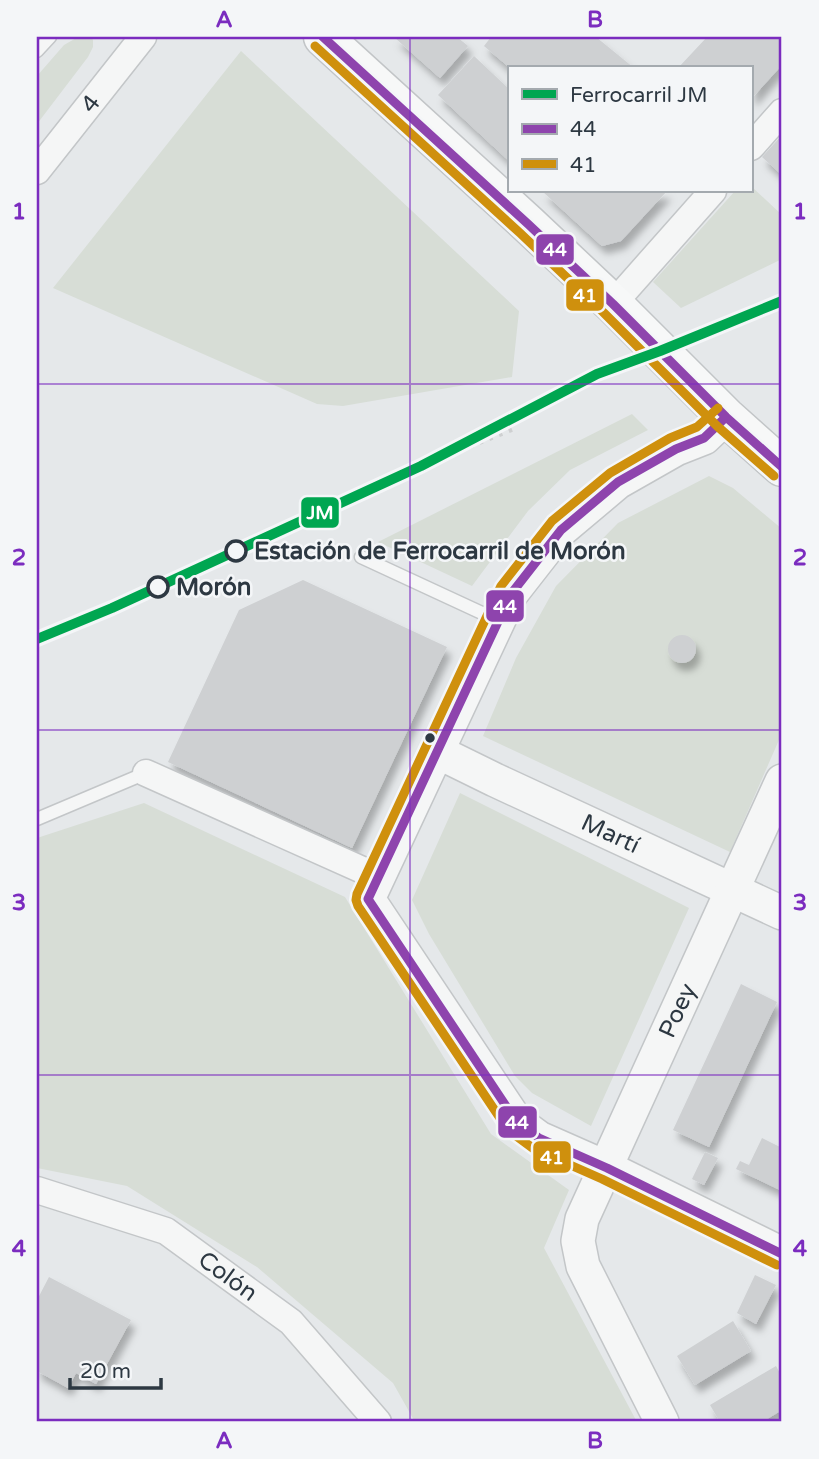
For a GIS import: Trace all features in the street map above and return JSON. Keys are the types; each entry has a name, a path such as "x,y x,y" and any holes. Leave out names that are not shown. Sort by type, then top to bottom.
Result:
{"main road":[{"path":"323,37 612,304 726,417 782,467"}],"street":[{"name":"4","path":"37,171 133,40"},
{"path":"752,147 782,112"},
{"path":"612,304 712,192"},
{"path":"726,417 704,438 676,449 618,482 561,530 511,594 368,899 516,1121 539,1138 607,1168 782,1254"},
{"name":"Martí","path":"438,752 782,913"},
{"path":"146,773 378,877"},
{"name":"Poey","path":"662,1422 583,1266 578,1241 582,1219 782,781"},
{"name":"Colón","path":"37,1190 166,1231 291,1322 378,1422"}],"lane":[{"path":"37,51 50,37"},
{"path":"360,557 498,621"},
{"path":"37,819 146,773"}],"shaded area":[{"path":"78,37 91,37 93,47 37,124 37,76 64,45"},
{"path":"241,51 519,311 512,377 343,406 317,404 53,288"},
{"path":"752,187 782,215 782,259 681,308 653,282 734,192 752,192"},
{"path":"632,414 648,430 570,470 528,511 472,586 378,542"},
{"path":"709,476 733,488 782,529 782,733 730,852 483,736 516,658 556,586 618,523"},
{"path":"460,793 689,908 591,1126 532,1093 515,1076 429,934 412,900"},
{"path":"144,803 345,897 491,1134 569,1190 544,1248 637,1422 415,1422 393,1383 257,1267 127,1186 37,1168 37,838"}],"building":[{"path":"394,37 457,37 468,46 440,78"},
{"path":"491,37 596,37 632,66 508,66 484,46"},
{"path":"707,37 781,37 782,65 752,98 752,66 680,66"},
{"path":"474,56 508,88 508,160 438,95"},
{"path":"782,135 782,175 762,157"},
{"path":"543,192 666,192 621,241 602,246"},
{"name":"Estación de Ferrocarril de Morón","path":"303,580 447,647 352,848 168,762 239,610"},
{"path":"682,635 692,639 696,649 692,659 682,663 672,659 668,649 672,639"},
{"path":"741,984 777,1002 709,1147 673,1130"},
{"path":"762,1138 782,1148 782,1191 736,1169 740,1161 749,1165"},
{"path":"705,1152 718,1158 704,1185 692,1179"},
{"path":"755,1275 776,1285 756,1324 737,1313"},
{"path":"49,1277 131,1320 96,1384 76,1373 68,1388 37,1371 37,1300"},
{"path":"733,1321 751,1351 695,1385 677,1356"},
{"path":"776,1366 782,1377 782,1410 762,1422 720,1422 710,1405"}],"railway":[{"path":"421,466 513,429"}],"rail line":[{"name":"JM","path":"37,639 112,608 421,466 597,374 782,301"}],"transit line":[{"name":"44","path":"323,37 528,224 726,417 782,467"},
{"name":"41","path":"315,46 520,233 717,426 774,476"},
{"name":"41","path":"718,408 697,427 670,438 610,473 552,521 501,586 356,900 508,1130 534,1149 602,1179 777,1265"},
{"name":"44","path":"726,417 704,438 676,449 618,482 561,530 511,594 368,899 516,1121 539,1138 607,1168 782,1254"}],"place":[{"name":"Estación de Ferrocarril de Morón","path":"236,551"},
{"name":"Morón","path":"158,587"}]}
